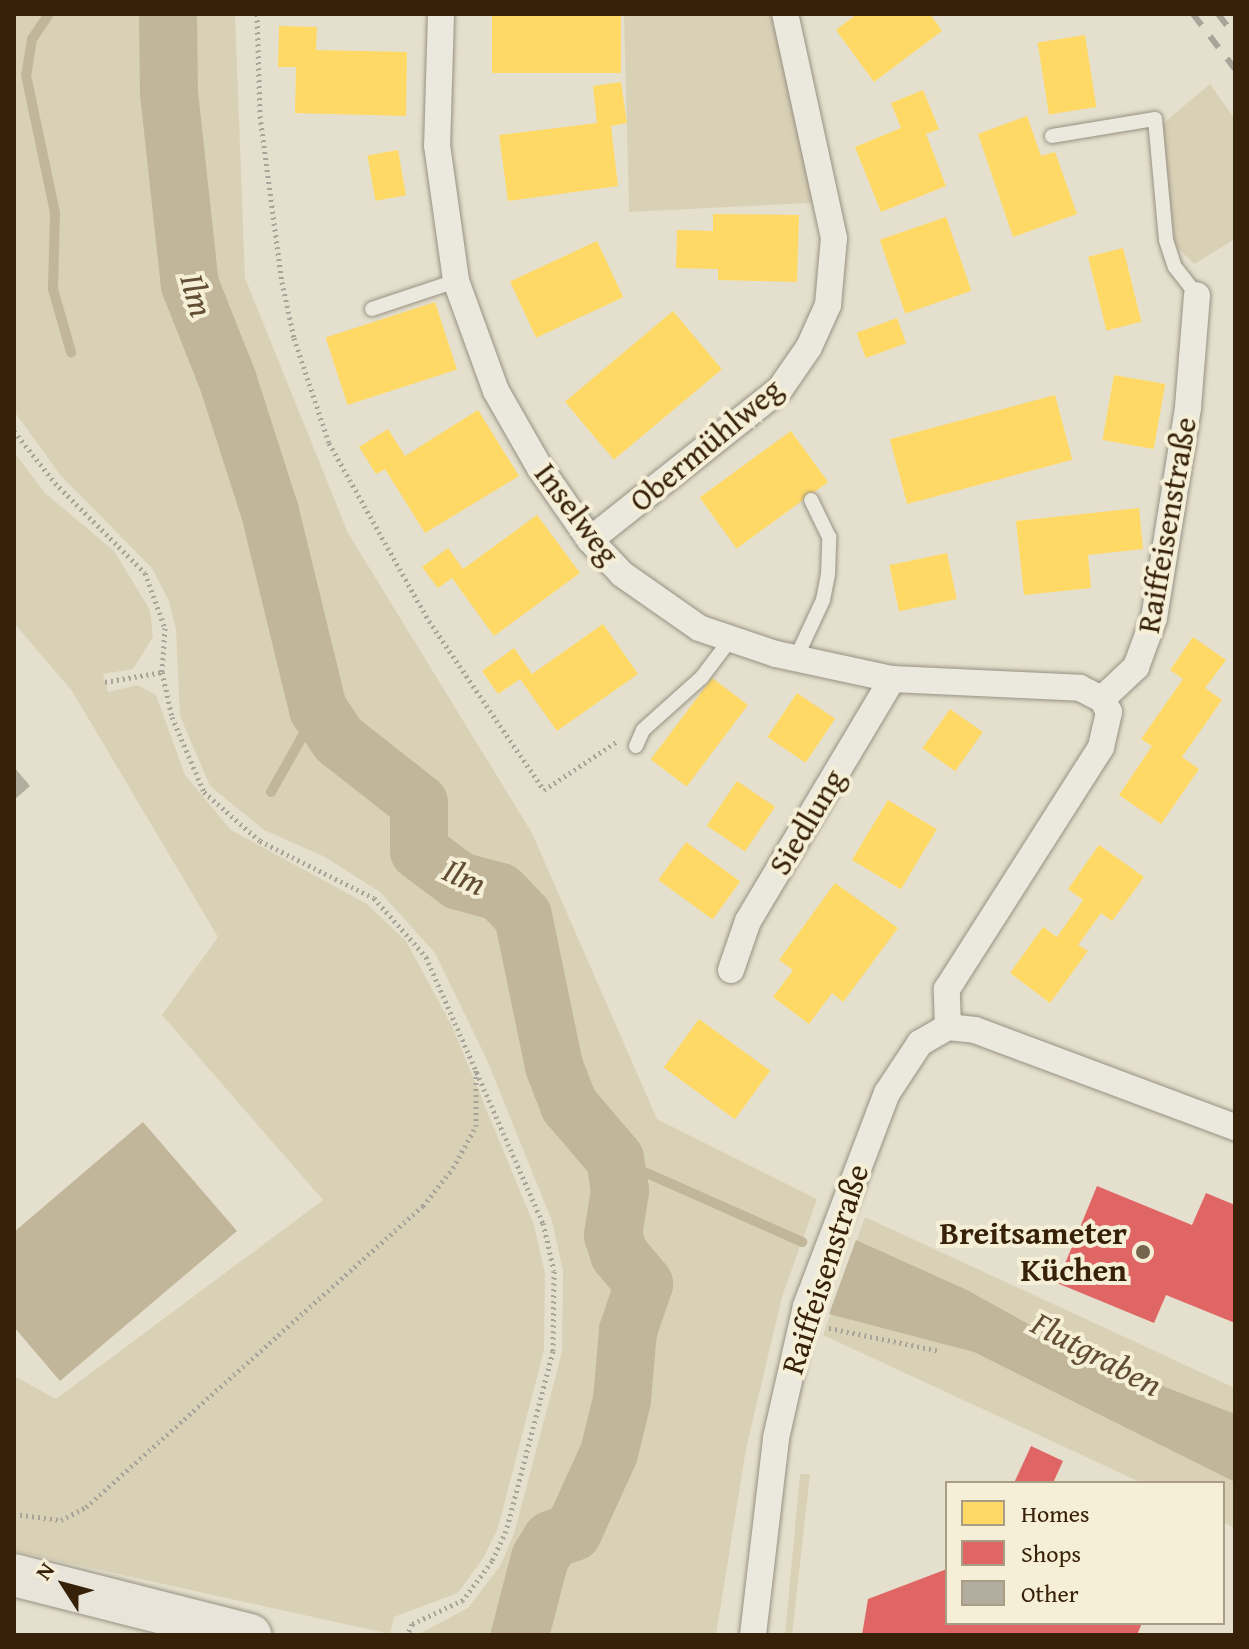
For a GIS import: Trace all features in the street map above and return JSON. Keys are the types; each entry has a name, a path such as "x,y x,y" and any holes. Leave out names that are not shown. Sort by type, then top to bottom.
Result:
{"main road":[{"path":"14,1575 250,1635"}],"street":[{"name":"Inselweg","path":"441,14 437,145 456,281 496,391 590,540 653,598 699,628 730,640 892,679 1080,688 1102,699"},
{"name":"Obermühlweg","path":"590,540 780,389 809,347 828,305 834,238 789,16"},
{"name":"Raiffeisenstraße","path":"1102,699 1136,667 1154,618 1188,407 1197,295"},
{"name":"Siedlung","path":"731,970 748,921 892,679"},
{"path":"1102,699 1109,712 1101,747 947,989 948,1027 975,1030 1235,1127"},
{"name":"Raiffeisenstraße","path":"753,1635 776,1438 803,1316 840,1208 901,1066 920,1043 948,1027"}],"lane":[{"path":"1052,136 1155,119 1166,240 1175,267 1197,295"},
{"path":"372,309 456,281"},
{"path":"796,658 823,600 828,575 829,537 811,500"},
{"path":"636,746 643,730 702,677 730,640"}],"path":[{"path":"257,14 260,116 282,282 294,338 329,443 429,621 544,790 616,742 636,746"},
{"path":"14,431 55,483 145,573 165,628 162,672 182,749 204,792 260,841 364,892 395,918 426,957 476,1064 543,1223 554,1271 553,1351 533,1440 492,1561 463,1600 412,1624 407,1635"},
{"path":"105,682 162,672"},
{"path":"14,1514 61,1520 86,1507 423,1206 453,1168 476,1126 476,1064"},
{"path":"803,1316 940,1351"}],"shaded area":[{"path":"14,14 235,14 245,278 348,533 532,833 657,1119 817,1199 782,1297 746,1449 716,1635 417,1635 468,1608 500,1566 514,1534 562,1352 563,1271 552,1221 487,1060 435,953 380,892 325,857 264,830 210,786 180,716 176,630 169,601 152,568 61,476 14,411"},
{"path":"624,14 785,14 829,202 629,212"},
{"path":"1210,84 1235,119 1235,239 1194,264 1175,245 1161,125"},
{"path":"14,452 45,493 114,551 150,610 153,637 133,669 103,674 108,692 138,685 156,695 185,775 231,830 367,904 406,941 452,1026 534,1225 545,1273 544,1350 498,1528 484,1557 458,1593 394,1617 390,1634 14,1551 14,1376 56,1399 323,1200 162,1015 218,937 72,691 14,623"},
{"path":"865,1217 1235,1388 1235,1528 1225,1523 1225,1481 1138,1481 823,1335"},
{"path":"800,1474 810,1474 792,1635 785,1635"}],"water":[{"path":"143,1122 237,1231 60,1381 14,1327 14,1232"},
{"path":"856,1240 967,1290 1041,1331 1080,1341 1165,1387 1235,1414 1235,1482 974,1352 829,1314"}],"building: Homes":[{"path":"492,14 621,14 621,73 492,73"},
{"path":"857,14 930,14 942,31 874,82 836,30"},
{"path":"279,26 317,27 316,50 407,52 406,116 295,113 296,67 278,67"},
{"path":"1085,35 1096,107 1049,115 1038,43"},
{"path":"621,82 627,123 611,126 618,186 508,201 499,135 597,123 593,86"},
{"path":"923,90 939,129 926,134 946,186 881,212 855,147 901,128 891,103"},
{"path":"1027,116 1041,156 1055,152 1077,214 1013,237 978,134"},
{"path":"398,150 406,195 375,201 367,155"},
{"path":"713,214 799,215 797,282 718,280 718,269 676,268 677,230 713,231"},
{"path":"946,217 971,291 905,314 880,240"},
{"path":"597,241 623,297 536,338 510,282"},
{"path":"1123,248 1141,322 1106,330 1088,257"},
{"path":"435,302 457,370 348,405 326,338"},
{"path":"673,311 722,369 614,460 565,402"},
{"path":"897,318 906,343 866,358 857,333"},
{"path":"1114,375 1165,384 1154,449 1103,440"},
{"path":"1055,395 1072,460 907,504 890,439"},
{"path":"478,410 519,476 425,533 385,469 376,474 359,447 388,429 405,456"},
{"path":"791,431 828,482 737,548 700,497"},
{"path":"1139,508 1143,549 1088,555 1091,588 1024,595 1016,521"},
{"path":"537,515 580,573 494,636 452,578 438,588 422,567 448,548 463,569"},
{"path":"947,553 957,599 899,611 889,565"},
{"path":"603,624 638,674 557,731 520,679 498,694 482,671 514,648 532,674"},
{"path":"1193,637 1226,660 1205,688 1222,700 1182,757 1199,769 1161,824 1119,795 1152,746 1141,739 1183,679 1170,670"},
{"path":"712,678 748,705 687,787 651,759"},
{"path":"797,693 835,719 805,763 767,737"},
{"path":"950,709 983,732 955,771 922,748"},
{"path":"737,781 775,807 745,851 707,826"},
{"path":"888,800 937,829 901,889 852,860"},
{"path":"686,842 740,881 713,919 658,880"},
{"path":"1099,845 1144,877 1112,921 1101,913 1078,945 1088,951 1050,1003 1010,973 1043,927 1057,937 1083,900 1068,889"},
{"path":"835,883 898,928 843,1002 832,993 809,1024 773,997 793,970 779,960"},
{"path":"699,1019 770,1071 735,1119 664,1068"}],"building: Shops":[{"path":"1097,1186 1192,1225 1206,1193 1235,1205 1235,1323 1166,1295 1154,1323 1057,1283"},
{"path":"1031,1446 1063,1461 1054,1481 1015,1481"},
{"path":"945,1570 945,1625 1141,1625 1137,1635 862,1635 868,1599"}],"building: Other":[{"path":"14,767 30,786 14,800"}],"waterway":[{"path":"49,14 32,39 26,75 55,213 53,289 71,352"},
{"name":"Ilm","path":"168,14 169,93 190,285 228,381 270,512 318,709 339,740 419,803 419,851 459,881 500,892 523,916 554,1066 569,1105 615,1159 620,1191 613,1235 619,1254 644,1284 628,1331 622,1400 609,1453 573,1532 551,1540 540,1558 520,1635"},
{"path":"271,792 318,709"},
{"name":"Flutgraben","path":"615,1159 802,1242"}],"railway":[{"path":"1193,14 1235,69"},
{"path":"1218,14 1235,36"}],"place":[{"name":"Breitsameter Küchen","path":"1143,1252"}]}
